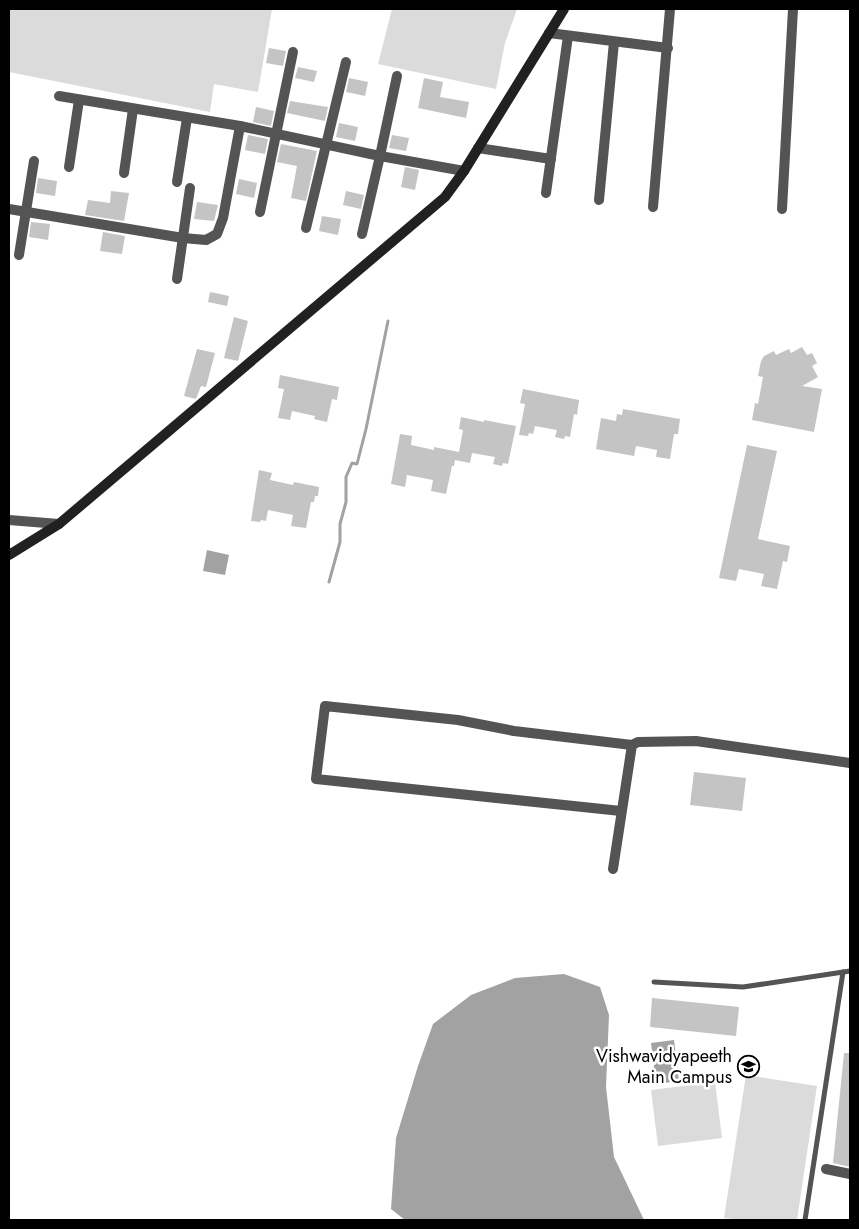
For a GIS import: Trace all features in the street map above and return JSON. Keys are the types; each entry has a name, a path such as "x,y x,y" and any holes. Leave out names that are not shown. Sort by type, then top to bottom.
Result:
{"main road":[{"path":"9,555 59,524 444,197 464,171 564,9"}],"street":[{"path":"653,207 670,9"},
{"path":"782,209 793,9"},
{"path":"549,33 668,48"},
{"path":"546,193 568,36"},
{"path":"599,200 614,42"},
{"path":"260,212 293,52"},
{"path":"306,228 346,62"},
{"path":"362,234 397,76"},
{"path":"59,96 240,126 380,156 464,171"},
{"path":"69,167 79,100"},
{"path":"124,173 133,108"},
{"path":"177,182 187,118"},
{"path":"9,209 183,238 206,240 217,234 223,218 240,126"},
{"path":"478,148 551,158"},
{"path":"19,255 34,161"},
{"path":"177,279 190,188"},
{"path":"9,520 59,524"},
{"path":"621,811 316,778 326,706 458,720 514,731 632,746 638,742 696,742 850,763"},
{"path":"613,870 632,746"},
{"path":"826,1169 850,1174"}],"lane":[{"path":"654,982 743,987 850,971"},
{"path":"805,1220 843,972"}],"shaded area":[{"path":"9,9 272,9 258,92 214,84 210,112 9,72"},
{"path":"392,9 517,9 505,43 496,89 378,64"},
{"path":"207,550 229,555 225,575 203,571"},
{"path":"564,974 600,987 609,1015 606,1087 614,1157 644,1220 405,1220 391,1209 396,1138 433,1024 471,995 515,978"},
{"path":"674,1040 679,1081 656,1084 651,1043"},
{"path":"746,1075 817,1086 797,1220 742,1220 724,1218"},
{"path":"715,1082 722,1138 658,1146 651,1090"}],"building":[{"path":"269,48 286,51 283,66 266,63"},
{"path":"298,67 317,71 314,82 295,78"},
{"path":"349,78 368,82 365,96 346,92"},
{"path":"424,78 443,82 440,97 469,102 466,118 418,108"},
{"path":"290,101 328,107 325,121 287,113"},
{"path":"256,107 274,111 271,126 253,122"},
{"path":"339,123 358,127 355,141 336,137"},
{"path":"248,135 268,139 265,154 245,150"},
{"path":"392,135 409,138 406,151 389,148"},
{"path":"281,144 317,151 306,201 291,198 297,166 277,162"},
{"path":"405,167 419,170 415,190 401,187"},
{"path":"38,178 57,181 55,196 36,193"},
{"path":"239,179 257,183 254,198 236,194"},
{"path":"111,191 129,193 124,221 85,215 88,200 110,203"},
{"path":"346,191 364,195 361,209 343,205"},
{"path":"197,202 218,205 214,221 194,219"},
{"path":"322,216 341,219 338,235 319,231"},
{"path":"31,222 50,224 48,240 29,237"},
{"path":"103,232 125,236 122,254 100,251"},
{"path":"210,292 229,296 227,306 208,302"},
{"path":"234,317 248,321 238,361 224,358"},
{"path":"802,347 807,355 812,353 817,363 812,366 818,377 802,386 822,389 814,432 752,420 755,403 758,404 763,377 758,376 764,356 774,351 776,355 789,349 791,353"},
{"path":"197,349 215,353 206,387 201,386 196,399 184,396"},
{"path":"280,375 339,387 337,400 332,399 327,422 314,419 315,416 292,411 290,420 278,418 284,389 278,388"},
{"path":"523,389 579,400 577,415 574,414 570,437 565,436 564,439 555,437 557,430 535,426 533,434 529,433 528,436 519,435 525,404 520,403"},
{"path":"623,409 680,419 678,434 674,434 670,459 656,457 657,450 636,446 634,456 596,449 601,418 616,421 617,414 622,415"},
{"path":"461,417 516,426 508,464 503,463 502,466 493,464 495,457 472,453 470,463 455,460 446,494 431,491 433,480 407,475 405,487 391,484 400,434 412,436 411,445 434,450 434,447 459,452 463,430 459,429"},
{"path":"747,445 777,451 758,539 790,546 787,562 783,561 777,589 761,586 764,574 739,569 736,581 719,578"},
{"path":"259,470 272,473 270,480 293,485 294,482 319,487 318,496 315,496 314,502 311,502 306,528 291,526 293,515 268,510 266,521 251,521"},
{"path":"694,772 746,778 742,811 690,805"},
{"path":"652,998 739,1007 736,1036 650,1027"},
{"path":"844,1053 850,1053 850,1167 833,1163"}],"waterway":[{"path":"329,582 340,542 340,524 346,502 346,477 352,463 357,464 388,321"}],"place":[{"name":"Vishwavidyapeeth Main Campus","path":"748,1066"}]}
